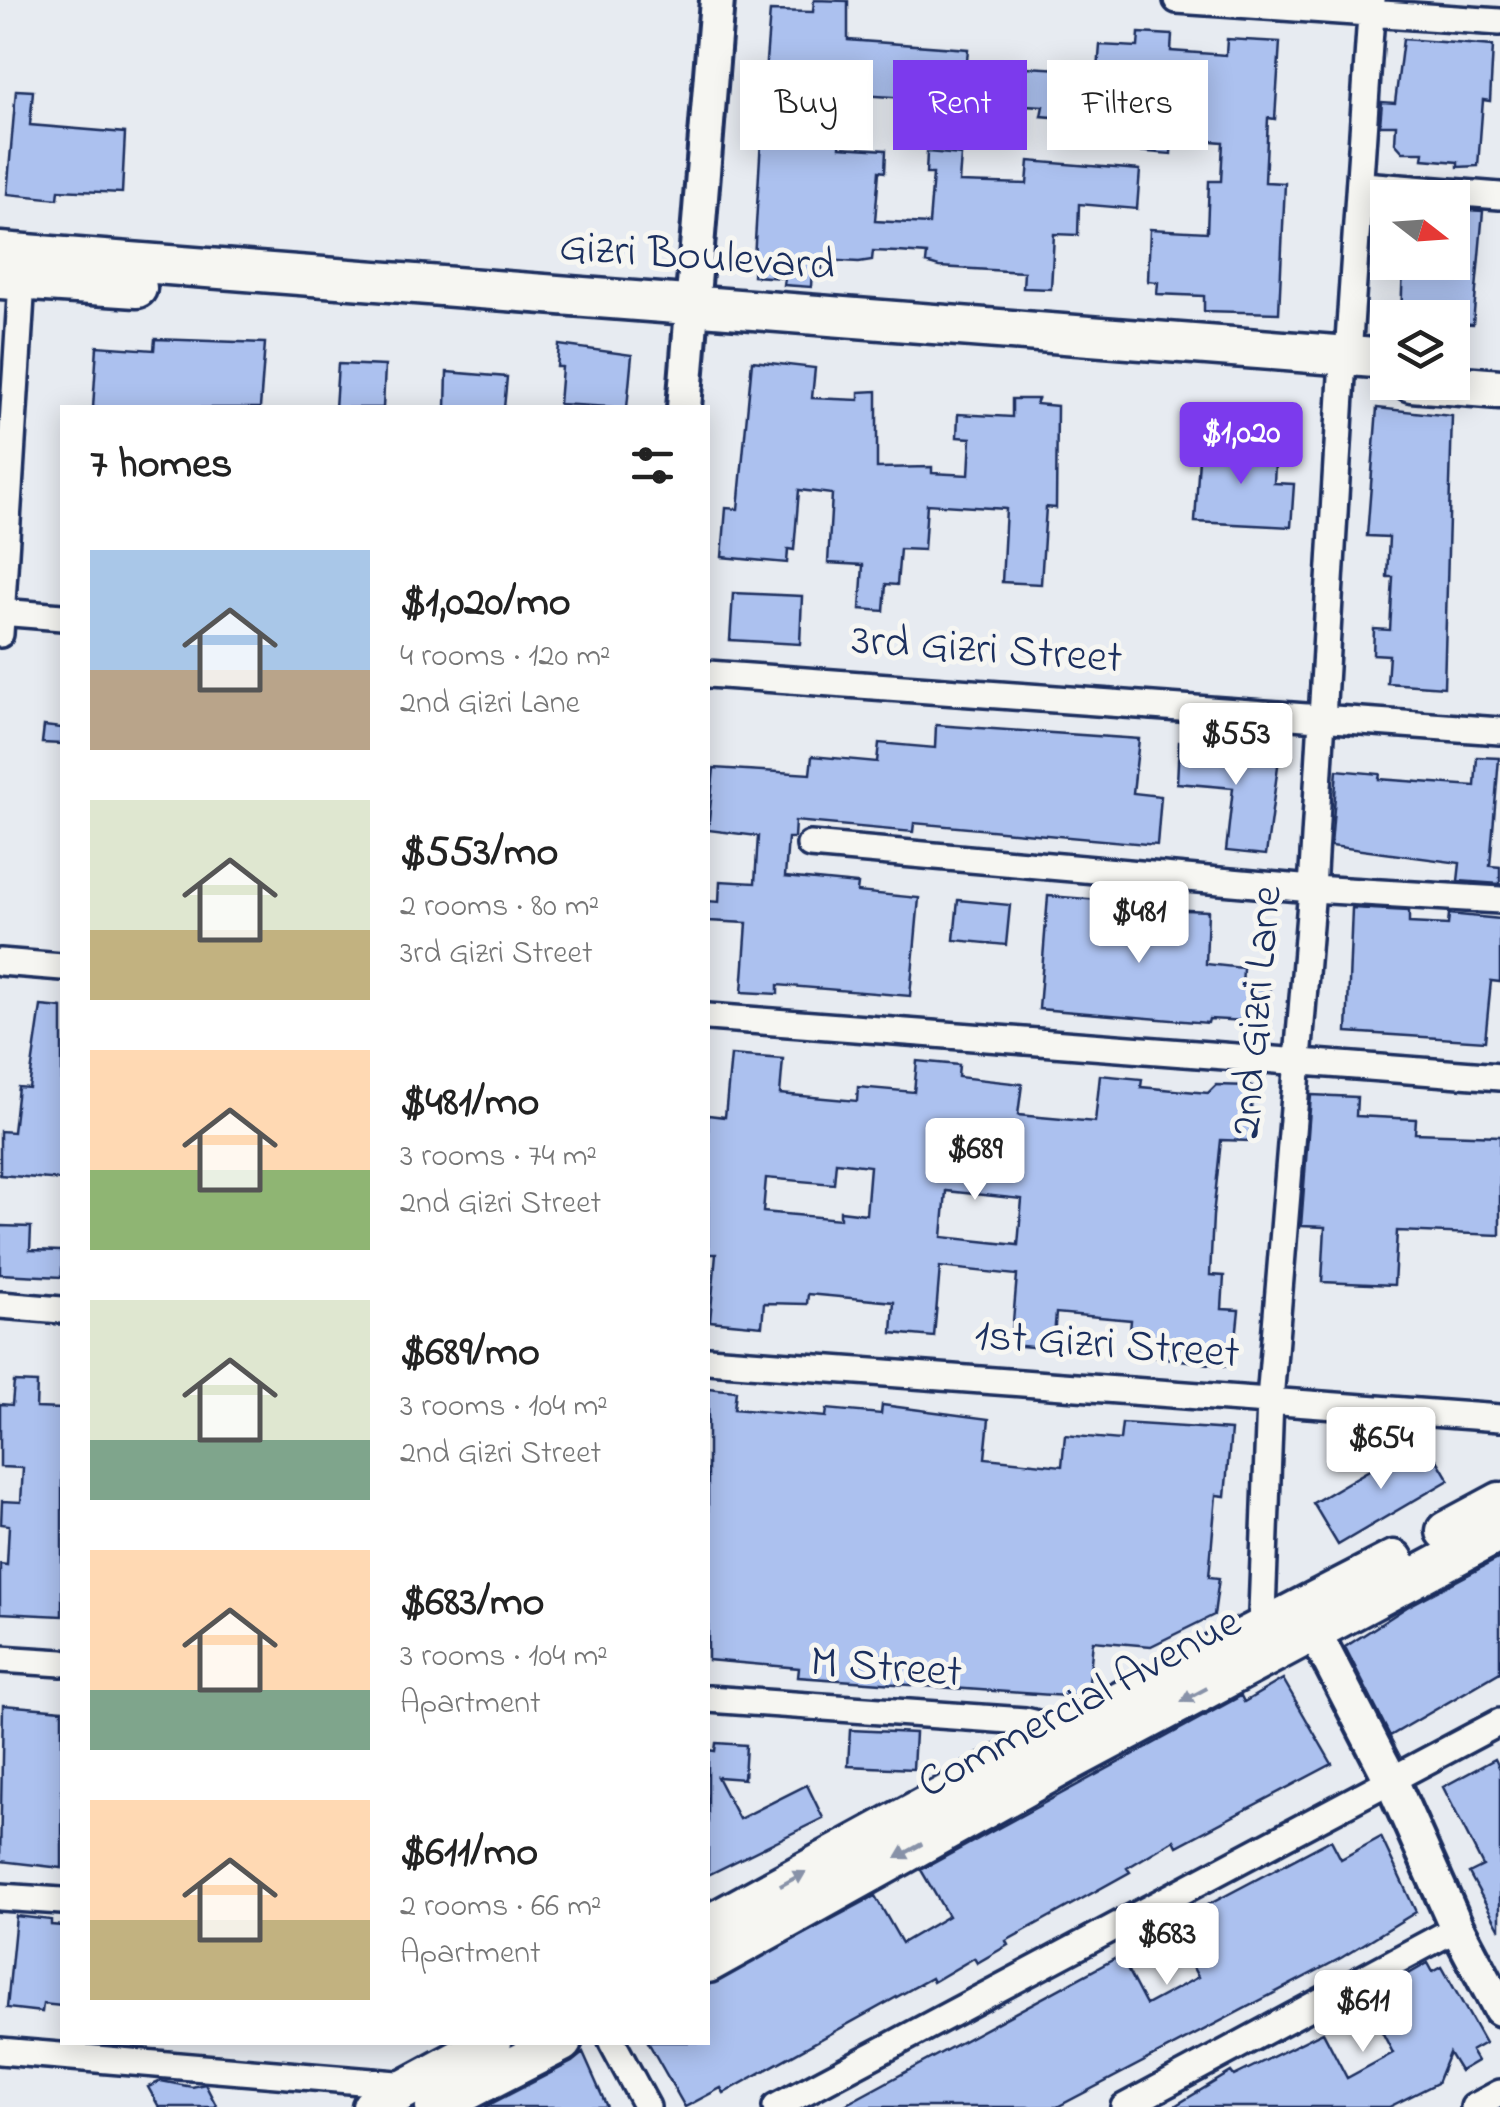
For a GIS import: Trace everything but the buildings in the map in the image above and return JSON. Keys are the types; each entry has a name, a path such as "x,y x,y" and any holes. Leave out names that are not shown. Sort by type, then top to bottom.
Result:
{"main road":[{"name":"Gizri Boulevard","path":"7,271 691,315 1345,367 1370,375"},
{"name":"Gizri Boulevard","path":"1345,367 1370,362"},
{"path":"1470,365 1500,367"},
{"path":"1470,387 1500,389"},
{"name":"Commercial Avenue","path":"1307,1622 1500,1502"},
{"name":"Commercial Avenue","path":"710,1962 1273,1640 1500,1532"},
{"name":"Commercial Avenue","path":"710,1924 1054,1736 1273,1640"},
{"path":"435,2095 489,2045"},
{"path":"372,2107 435,2095 555,2045"}],"street":[{"path":"684,405 717,0"},
{"path":"1177,0 1371,7 1500,22"},
{"name":"2nd Gizri Lane","path":"1273,1640 1262,1612 1270,1400 1312,889 1345,367 1363,185 1371,7"},
{"path":"1363,185 1500,196"},
{"path":"0,634 7,271"},
{"path":"1,612 60,617"},
{"name":"3rd Gizri Street","path":"710,674 1500,730"},
{"path":"810,845 1312,889 1500,900"},
{"path":"0,962 60,967"},
{"path":"710,1017 1500,1077"},
{"path":"0,1305 60,1310"},
{"name":"1st Gizri Street","path":"710,1360 1500,1418"},
{"path":"1307,1622 1391,1780 1456,1928 1500,2009"},
{"path":"0,1659 60,1662"},
{"name":"M Street","path":"710,1699 1025,1721 1042,1725 1054,1736"},
{"path":"776,2107 1500,1722"},
{"path":"0,1897 60,1901"},
{"path":"1124,2107 1456,1928"},
{"path":"614,2045 647,2107"},
{"path":"0,2051 435,2095"},
{"path":"1474,2107 1500,2093"}]}
